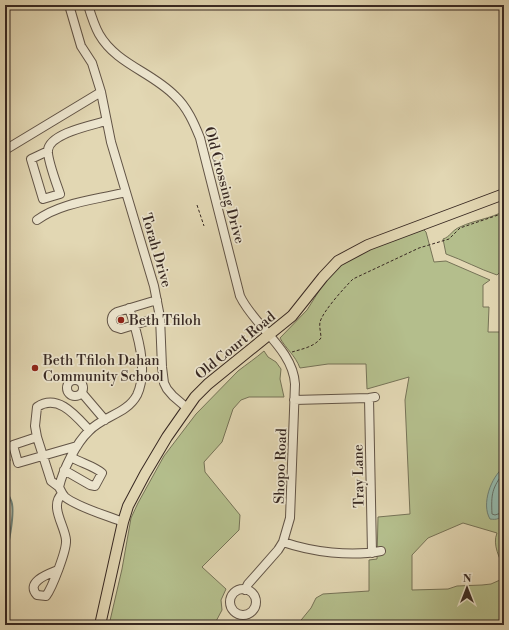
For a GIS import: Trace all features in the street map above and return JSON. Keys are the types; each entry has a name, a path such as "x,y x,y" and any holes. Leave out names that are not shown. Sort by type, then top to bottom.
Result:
{"main road":[{"name":"Old Court Road","path":"100,625 123,522 128,506 154,457 187,408 203,388 292,316 323,277 345,256 368,245 504,194"}],"street":[{"name":"Torah Drive","path":"69,5 81,46 92,63 101,92 106,121 157,300 160,317 164,383 173,396 187,408"},
{"name":"Old Crossing Drive","path":"88,5 99,34 112,50 126,62 158,81 168,89 176,96 190,116 202,145 240,296 251,314 269,336"},
{"path":"5,150 101,92"},
{"path":"48,151 31,159 43,199 60,194 48,151 52,142 57,138 76,130 106,121"},
{"path":"37,220 47,212 96,198 126,192"},
{"path":"157,300 114,313 112,317 113,325 118,329 121,329 160,317"},
{"path":"58,570 66,546 65,534 56,504 64,470 77,446 89,430 125,409 139,390 141,364 139,345 135,325 129,308"},
{"name":"Shopo Road","path":"245,590 248,584 278,550 283,542 290,523 292,507 295,384 293,370 286,356 269,336"},
{"path":"82,393 105,420"},
{"name":"Tray Lane","path":"294,400 372,397 372,553"},
{"path":"89,430 70,410 58,403 48,403 37,407 35,426 37,437 51,481 66,498 123,522"},
{"path":"37,437 13,444 18,463 77,446"},
{"path":"64,470 90,485 96,486 102,473 71,457"},
{"path":"283,542 335,553 350,554 381,551"}],"path":[{"path":"197,205 204,226"},
{"path":"291,352 314,345 321,338 320,322 345,287 353,279 419,248 449,239 460,228 504,213"}],"green space":[{"path":"504,211 504,268 497,275 446,254 443,239 457,228"},
{"path":"423,229 426,232 434,262 446,261 490,280 483,285 483,307 489,307 488,332 504,332 504,569 495,542 497,533 463,523 428,538 412,555 412,590 448,589 457,586 491,584 500,580 504,571 504,625 297,625 311,608 316,598 323,594 369,591 369,560 377,559 378,517 410,514 405,400 409,377 367,389 366,364 328,364 300,368 296,359 280,338 307,310 329,275 342,264 371,247"},
{"path":"264,351 268,357 276,362 281,369 280,379 284,397 249,397 241,400 233,409 222,442 204,462 205,472 240,515 239,530 202,567 226,589 221,600 222,610 214,625 109,625 122,569 131,518 164,456 196,414 238,371"}],"water":[{"path":"504,467 504,513 498,519 490,519 487,513 487,499 489,491 495,477"}],"waterway":[{"path":"5,490 12,504 11,530 5,556"}],"place":[{"name":"Beth Tfiloh","path":"121,320"},
{"name":"Beth Tfiloh Dahan Community School","path":"35,368"}]}
